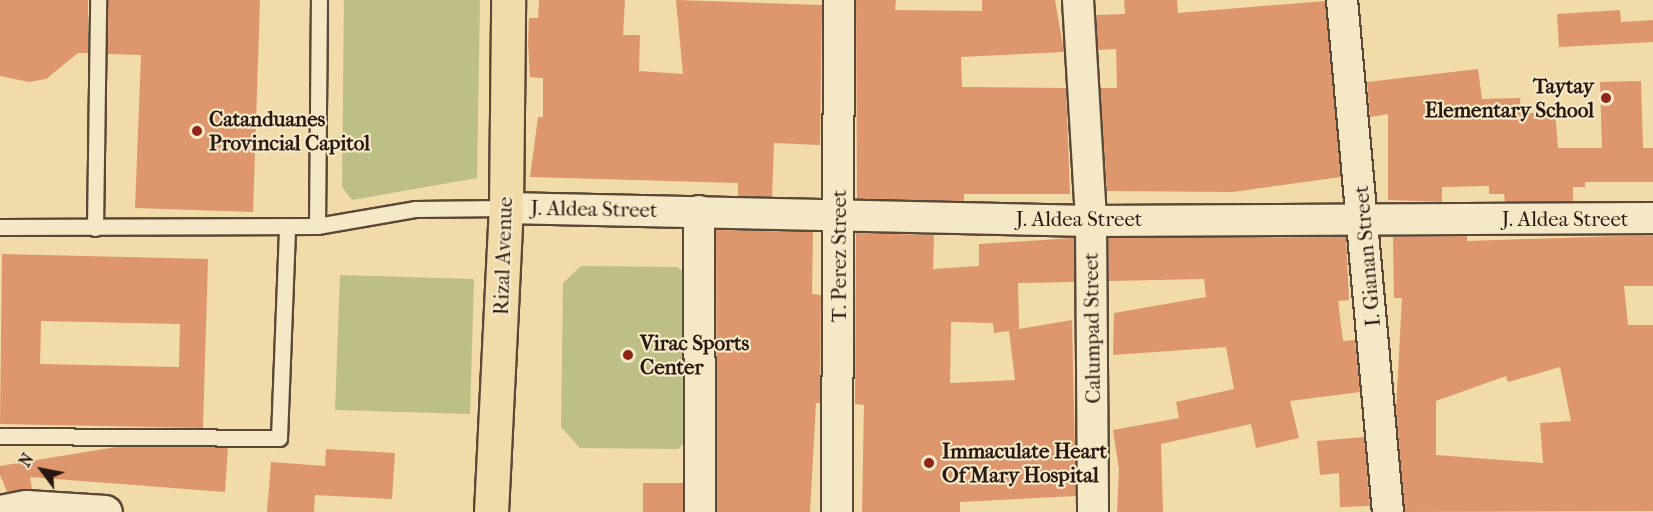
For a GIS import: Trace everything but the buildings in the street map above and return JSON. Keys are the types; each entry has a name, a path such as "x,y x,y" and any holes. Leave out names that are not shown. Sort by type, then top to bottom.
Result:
{"main road":[{"name":"Rizal Avenue","path":"491,512 506,208 508,0"}],"street":[{"name":"T. Perez Street","path":"837,512 840,217 839,0"},
{"name":"Calumpad Street","path":"1078,0 1090,221 1093,512"},
{"name":"I. Gianan Street","path":"1342,0 1365,220 1388,512"},
{"name":"J. Aldea Street","path":"506,208 1090,221 1653,218"},
{"path":"699,212 700,512"},
{"path":"18,510 105,512"}],"lane":[{"path":"95,228 98,0"},
{"path":"317,226 319,0"},
{"path":"0,227 317,226 415,209 506,208"},
{"path":"0,436 279,438 287,227"}],"green space":[{"path":"344,0 480,0 477,178 352,200 342,187"},
{"name":"Virac Sports Center","path":"581,266 677,267 696,281 693,434 678,449 580,448 561,427 563,283"},
{"path":"340,275 474,279 470,414 335,410"}],"place":[{"name":"Taytay Elementary School","path":"1606,98"},
{"name":"Catanduanes Provincial Capitol","path":"197,131"},
{"name":"Virac Sports Center","path":"628,355"},
{"name":"Immaculate Heart Of Mary Hospital","path":"929,463"}]}
